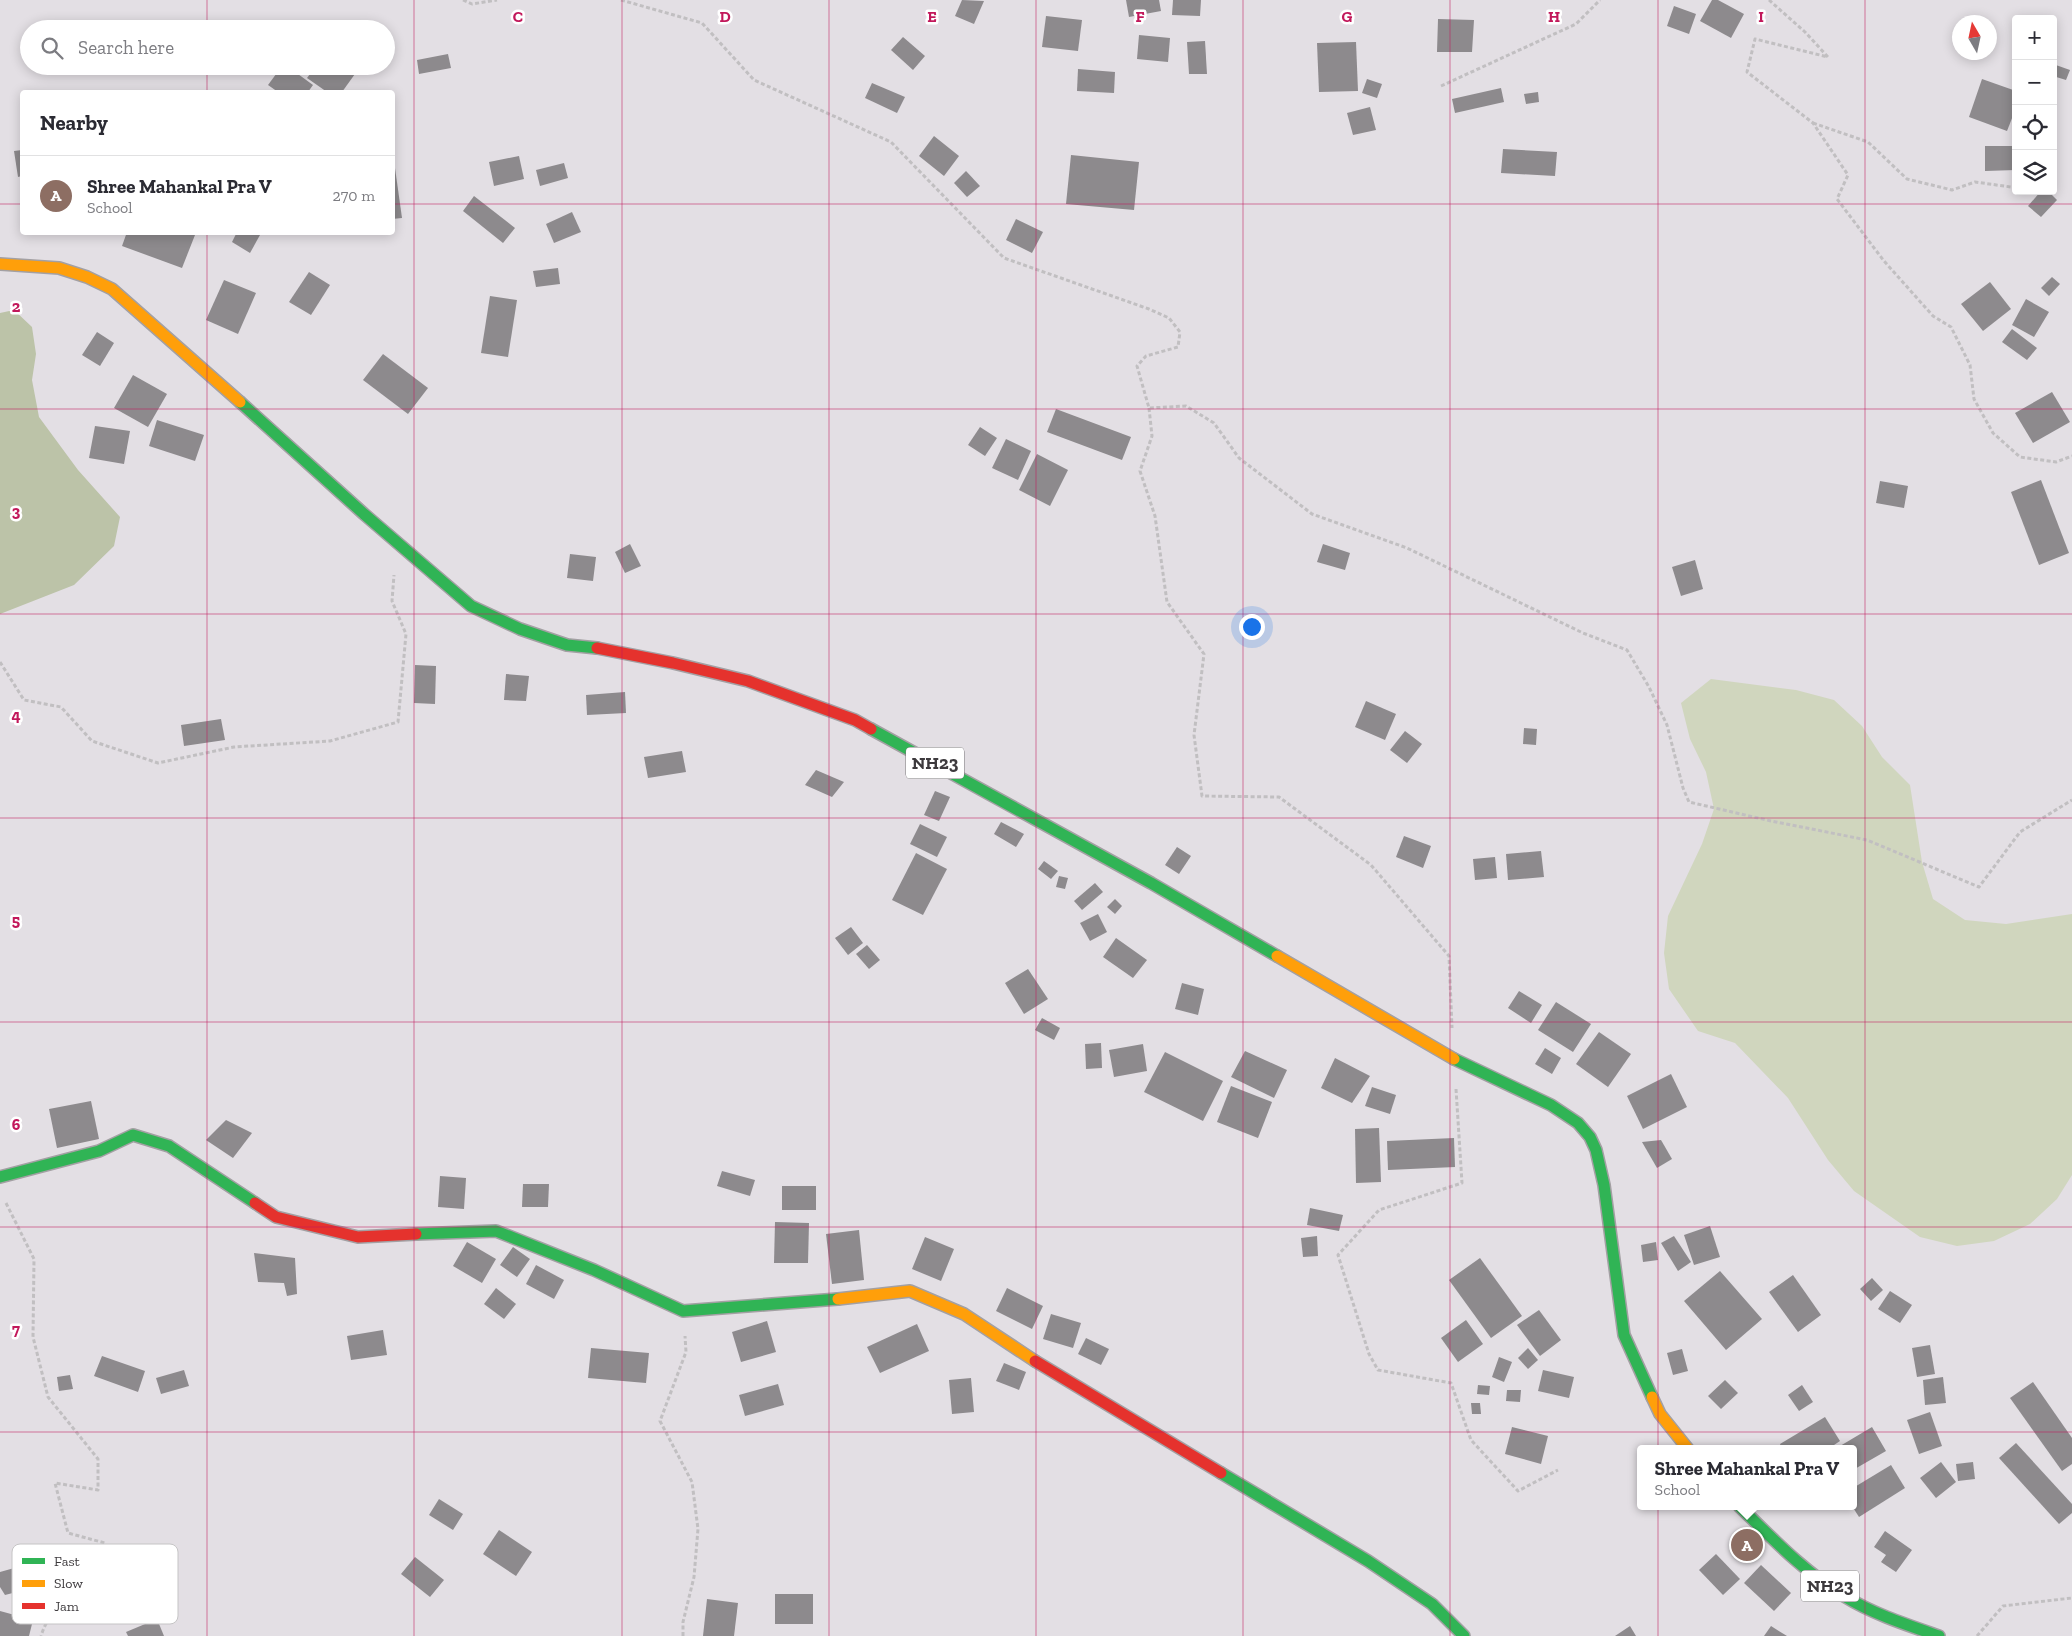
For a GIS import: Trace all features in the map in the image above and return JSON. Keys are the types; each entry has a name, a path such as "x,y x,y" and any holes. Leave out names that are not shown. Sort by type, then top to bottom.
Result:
{"main road":[{"name":"NH23","path":"0,264 59,268 87,277 112,289 194,360 396,542 471,606 520,628 567,645 595,648 672,663 748,681 856,720 1151,883 1454,1059 1551,1105 1578,1123 1590,1137 1596,1150 1604,1185 1624,1335 1660,1414 1685,1445"},
{"path":"0,1178 99,1150 133,1135 169,1146 276,1217 358,1237 496,1231 594,1270 683,1311 862,1297 910,1291 964,1314 1044,1367 1368,1562 1432,1604 1464,1636"},
{"name":"NH23","path":"1743,1510 1800,1564 1844,1596 1903,1624 1939,1636"}],"path":[{"path":"463,0 472,4 497,0"},
{"path":"621,0 702,23 754,80 891,142 1004,258 1149,309 1169,318 1180,332 1178,347 1146,356 1137,366 1149,408 1186,406 1214,423 1239,458 1312,514 1406,548 1583,632 1627,650 1649,687 1667,725 1683,788 1689,802 1867,840 1979,887 2020,832 2072,800"},
{"path":"1441,86 1576,24 1600,0"},
{"path":"1769,0 1805,32 1828,57 1755,40 1747,72 1813,123 1848,175 1837,199 1884,261 1932,316 1951,327 1970,365 1974,399 1993,433 2020,457 2056,462 2072,456"},
{"path":"1813,123 1868,142 1907,179 1952,190 1975,182 2012,186"},
{"path":"0,662 24,700 61,706 92,741 158,763 234,747 330,741 398,722 406,634 392,601 396,542"},
{"path":"4,1200 34,1259 33,1337 48,1396 98,1459 98,1490 56,1483 68,1533 105,1544"},
{"path":"683,1311 686,1352 660,1421 692,1482 698,1529 694,1577 683,1622 683,1636"},
{"path":"1977,1636 2003,1606 2072,1598"},
{"path":"41,1636 45,1624"}],"green space":[{"path":"14,310 32,327 36,354 32,380 39,417 78,470 120,517 114,546 74,585 0,614 0,313"},
{"path":"1711,679 1796,690 1834,700 1862,726 1882,757 1910,785 1922,862 1933,899 1965,920 2006,924 2072,914 2072,1175 2057,1199 2030,1224 1994,1241 1957,1246 1920,1237 1854,1191 1828,1160 1788,1098 1735,1043 1698,1031 1669,989 1664,953 1668,916 1702,844 1714,809 1706,772 1690,739 1681,703"}],"building":[{"path":"962,0 984,1 974,24 955,16"},
{"path":"1126,0 1159,0 1161,11 1129,17"},
{"path":"1173,0 1201,0 1200,16 1172,15"},
{"path":"1712,0 1718,0 1744,14 1731,38 1700,21"},
{"path":"1674,6 1696,14 1689,34 1667,26"},
{"path":"1046,16 1082,20 1078,51 1042,47"},
{"path":"1438,19 1474,20 1472,52 1437,52"},
{"path":"1139,35 1170,38 1168,62 1137,59"},
{"path":"903,37 925,56 913,70 891,50"},
{"path":"1205,41 1207,74 1189,74 1187,42"},
{"path":"1356,42 1358,91 1319,92 1317,43"},
{"path":"448,54 451,68 419,74 417,60"},
{"path":"2057,65 2070,70 2066,80 2057,77"},
{"path":"1078,69 1115,72 1114,93 1077,91"},
{"path":"275,75 299,75 313,85 309,90 275,90 268,85"},
{"path":"309,75 354,75 343,90 324,90 307,78"},
{"path":"1367,79 1382,84 1377,98 1362,93"},
{"path":"1982,79 2012,90 2012,118 2007,131 1969,117"},
{"path":"872,83 905,97 897,113 865,98"},
{"path":"1501,88 1504,102 1455,113 1452,99"},
{"path":"1538,92 1539,102 1526,104 1524,94"},
{"path":"1370,107 1376,130 1353,135 1347,113"},
{"path":"934,136 959,156 944,176 919,156"},
{"path":"1985,146 2012,146 2012,170 1985,171"},
{"path":"1503,149 1557,152 1555,176 1501,173"},
{"path":"20,150 20,176 18,177 14,151"},
{"path":"1071,155 1139,162 1134,210 1066,204"},
{"path":"519,156 524,179 494,186 489,162"},
{"path":"564,163 568,178 540,186 536,170"},
{"path":"395,168 402,218 395,219"},
{"path":"966,171 980,186 967,197 954,183"},
{"path":"2038,195 2052,195 2057,200 2041,217 2028,206"},
{"path":"474,196 515,228 503,243 463,211"},
{"path":"572,212 581,232 554,243 546,224"},
{"path":"1016,219 1043,232 1032,253 1006,240"},
{"path":"126,235 195,235 182,268 122,246"},
{"path":"236,235 260,235 250,253 232,242"},
{"path":"558,268 560,284 536,287 533,271"},
{"path":"309,272 330,285 311,315 289,302"},
{"path":"2052,277 2060,284 2049,296 2041,288"},
{"path":"224,280 256,293 238,334 206,320"},
{"path":"1990,282 2011,309 1983,331 1961,304"},
{"path":"490,296 517,300 508,357 481,353"},
{"path":"2026,299 2049,312 2034,337 2012,325"},
{"path":"2012,329 2037,348 2027,360 2002,342"},
{"path":"97,332 114,343 100,366 82,355"},
{"path":"383,354 428,388 408,414 363,380"},
{"path":"133,375 167,394 148,427 114,408"},
{"path":"2052,392 2070,422 2033,443 2015,413"},
{"path":"1056,409 1131,437 1122,460 1047,432"},
{"path":"157,420 204,435 195,461 149,446"},
{"path":"95,426 130,431 124,464 89,458"},
{"path":"980,427 997,438 985,456 968,445"},
{"path":"1006,439 1031,451 1018,480 992,468"},
{"path":"1037,454 1068,470 1050,506 1019,490"},
{"path":"2041,480 2069,553 2039,565 2011,492"},
{"path":"1880,481 1908,486 1904,508 1876,503"},
{"path":"630,544 641,566 625,573 615,552"},
{"path":"1323,544 1350,553 1345,570 1317,562"},
{"path":"570,554 596,557 593,581 567,578"},
{"path":"1695,560 1703,589 1681,596 1672,567"},
{"path":"415,665 436,666 435,704 414,703"},
{"path":"506,674 529,676 526,701 504,700"},
{"path":"625,692 626,713 587,715 586,695"},
{"path":"1366,701 1396,714 1385,740 1355,727"},
{"path":"221,719 225,740 184,746 181,725"},
{"path":"1524,728 1537,729 1536,745 1523,744"},
{"path":"1405,731 1422,744 1407,763 1390,750"},
{"path":"682,751 686,772 648,778 644,757"},
{"path":"816,770 844,782 832,797 805,785"},
{"path":"935,791 950,797 939,821 924,815"},
{"path":"1001,822 1024,834 1016,847 994,834"},
{"path":"920,824 947,837 937,857 910,844"},
{"path":"1404,836 1431,846 1423,868 1396,857"},
{"path":"1177,847 1191,856 1179,874 1165,865"},
{"path":"1541,851 1544,877 1508,880 1506,854"},
{"path":"916,853 947,869 923,915 892,900"},
{"path":"1495,857 1497,878 1475,880 1473,859"},
{"path":"1044,861 1058,871 1051,879 1038,869"},
{"path":"1059,876 1068,878 1065,889 1056,887"},
{"path":"1095,883 1103,892 1082,910 1074,901"},
{"path":"1115,899 1122,906 1115,914 1107,907"},
{"path":"1098,914 1107,932 1090,941 1080,923"},
{"path":"851,927 863,943 848,955 835,938"},
{"path":"1116,938 1147,960 1133,978 1103,957"},
{"path":"867,945 880,960 869,969 856,954"},
{"path":"1028,969 1048,999 1024,1014 1005,983"},
{"path":"1182,983 1204,989 1198,1015 1175,1009"},
{"path":"1519,991 1542,1005 1531,1023 1508,1008"},
{"path":"1556,1002 1591,1024 1573,1052 1538,1030"},
{"path":"1042,1018 1060,1028 1054,1040 1035,1030"},
{"path":"1599,1032 1631,1054 1608,1087 1576,1064"},
{"path":"1101,1043 1102,1068 1086,1069 1085,1044"},
{"path":"1143,1044 1147,1071 1114,1077 1109,1050"},
{"path":"1545,1048 1561,1058 1552,1074 1535,1064"},
{"path":"1245,1051 1287,1070 1274,1098 1231,1077"},
{"path":"1165,1052 1223,1081 1203,1121 1144,1092"},
{"path":"1335,1058 1370,1076 1352,1103 1321,1088"},
{"path":"1671,1074 1687,1107 1643,1129 1627,1096"},
{"path":"1231,1086 1272,1102 1258,1138 1217,1122"},
{"path":"1372,1087 1396,1095 1390,1114 1365,1106"},
{"path":"91,1101 99,1139 57,1148 49,1109"},
{"path":"226,1120 252,1133 233,1158 206,1140"},
{"path":"1379,1128 1381,1182 1356,1183 1355,1129"},
{"path":"1454,1138 1455,1167 1388,1170 1387,1141"},
{"path":"1661,1140 1672,1159 1657,1168 1642,1142"},
{"path":"722,1171 755,1180 750,1196 717,1186"},
{"path":"440,1176 466,1178 464,1209 438,1207"},
{"path":"523,1184 549,1184 548,1207 522,1207"},
{"path":"782,1186 816,1186 816,1210 782,1210"},
{"path":"1310,1208 1343,1215 1339,1231 1307,1225"},
{"path":"775,1222 809,1223 808,1263 774,1263"},
{"path":"1710,1226 1720,1257 1694,1265 1684,1235"},
{"path":"859,1230 864,1280 832,1284 826,1234"},
{"path":"1317,1236 1318,1256 1303,1257 1301,1238"},
{"path":"1674,1236 1691,1262 1678,1271 1661,1243"},
{"path":"925,1237 954,1249 941,1281 912,1269"},
{"path":"467,1242 496,1259 482,1283 453,1266"},
{"path":"1656,1242 1658,1260 1643,1262 1641,1245"},
{"path":"513,1247 530,1259 517,1277 500,1265"},
{"path":"254,1253 295,1258 297,1294 287,1296 284,1283 258,1282"},
{"path":"1480,1258 1522,1316 1491,1338 1449,1280"},
{"path":"536,1265 564,1280 554,1299 526,1284"},
{"path":"1720,1271 1762,1319 1726,1350 1684,1301"},
{"path":"1793,1275 1821,1315 1798,1332 1769,1292"},
{"path":"1872,1278 1883,1290 1871,1301 1860,1289"},
{"path":"496,1288 516,1304 504,1319 484,1304"},
{"path":"1007,1288 1043,1306 1032,1329 996,1311"},
{"path":"1890,1291 1912,1305 1900,1323 1878,1309"},
{"path":"1539,1310 1561,1340 1540,1356 1517,1325"},
{"path":"1051,1314 1081,1323 1073,1348 1043,1339"},
{"path":"1466,1320 1483,1344 1458,1362 1441,1338"},
{"path":"767,1321 776,1352 741,1362 732,1332"},
{"path":"917,1324 929,1351 880,1373 867,1347"},
{"path":"383,1330 387,1355 351,1360 347,1336"},
{"path":"1086,1338 1109,1349 1101,1365 1078,1354"},
{"path":"1930,1345 1935,1374 1917,1377 1912,1348"},
{"path":"591,1348 649,1353 646,1383 588,1378"},
{"path":"1528,1348 1538,1360 1528,1369 1518,1358"},
{"path":"1682,1349 1688,1371 1673,1375 1667,1353"},
{"path":"102,1356 145,1371 138,1392 94,1376"},
{"path":"1499,1357 1512,1362 1504,1382 1492,1377"},
{"path":"1004,1363 1026,1372 1019,1390 996,1381"},
{"path":"184,1370 189,1386 161,1394 156,1378"},
{"path":"1543,1370 1574,1377 1569,1398 1538,1391"},
{"path":"70,1375 73,1389 59,1391 57,1377"},
{"path":"1943,1377 1946,1403 1925,1405 1923,1380"},
{"path":"971,1378 974,1412 952,1414 949,1380"},
{"path":"1725,1380 1738,1393 1721,1409 1708,1396"},
{"path":"2033,1382 2072,1438 2072,1464 2062,1471 2010,1398"},
{"path":"778,1384 784,1405 745,1416 739,1395"},
{"path":"1478,1385 1490,1386 1489,1395 1477,1394"},
{"path":"1802,1385 1813,1402 1799,1411 1788,1395"},
{"path":"1507,1390 1521,1390 1520,1402 1506,1401"},
{"path":"1471,1403 1480,1403 1481,1414 1472,1414"},
{"path":"1930,1412 1942,1446 1919,1454 1907,1420"},
{"path":"1825,1417 1840,1441 1834,1445 1780,1444"},
{"path":"1512,1427 1548,1436 1541,1464 1505,1454"},
{"path":"1872,1427 1886,1451 1857,1468 1857,1445 1842,1445"},
{"path":"2016,1443 2072,1504 2072,1513 2059,1524 1999,1458"},
{"path":"1941,1462 1956,1482 1936,1498 1920,1478"},
{"path":"1973,1462 1975,1479 1958,1481 1956,1464"},
{"path":"1891,1465 1905,1488 1859,1517 1855,1510 1857,1510 1857,1486"},
{"path":"439,1499 463,1514 453,1530 429,1515"},
{"path":"499,1530 532,1552 516,1576 483,1554"},
{"path":"1885,1531 1912,1550 1896,1572 1881,1562 1886,1555 1874,1547"},
{"path":"1716,1554 1740,1579 1723,1595 1699,1570"},
{"path":"415,1557 444,1580 430,1597 401,1574"},
{"path":"1761,1565 1791,1593 1774,1611 1744,1583"},
{"path":"12,1569 12,1593 5,1595 0,1587 0,1572"},
{"path":"775,1594 813,1594 813,1624 775,1624"},
{"path":"707,1599 738,1603 734,1636 703,1636"},
{"path":"0,1611 12,1614 12,1624 32,1624 29,1636 0,1636"},
{"path":"145,1624 159,1624 164,1636 128,1636 126,1632"},
{"path":"1630,1626 1636,1636 1615,1636"},
{"path":"1771,1626 1787,1636 1764,1636"}],"traffic: fast":[{"path":"240,402 364,514 471,606 520,629 567,645 597,648"},
{"path":"871,729 1151,883 1277,956"},
{"path":"1454,1059 1551,1105 1578,1123 1590,1137 1596,1150 1604,1185 1624,1335 1652,1397"},
{"path":"0,1177 99,1151 133,1135 169,1146 255,1203"},
{"path":"416,1234 496,1231 594,1270 683,1311 838,1299"},
{"path":"1221,1473 1368,1561 1432,1604 1464,1636"},
{"path":"1743,1510 1789,1554 1829,1587 1878,1614 1939,1636"}],"traffic: slow":[{"path":"0,264 59,268 87,277 112,289 240,402"},
{"path":"1277,956 1454,1059"},
{"path":"838,1299 910,1291 964,1314 1035,1361"},
{"path":"1652,1397 1660,1414 1685,1445"}],"traffic: jam":[{"path":"597,648 673,663 748,681 855,720 871,729"},
{"path":"255,1203 276,1217 358,1237 416,1234"},
{"path":"1035,1361 1221,1473"}],"place":[{"name":"Shree Mahankal Pra V","path":"1747,1545"}]}
